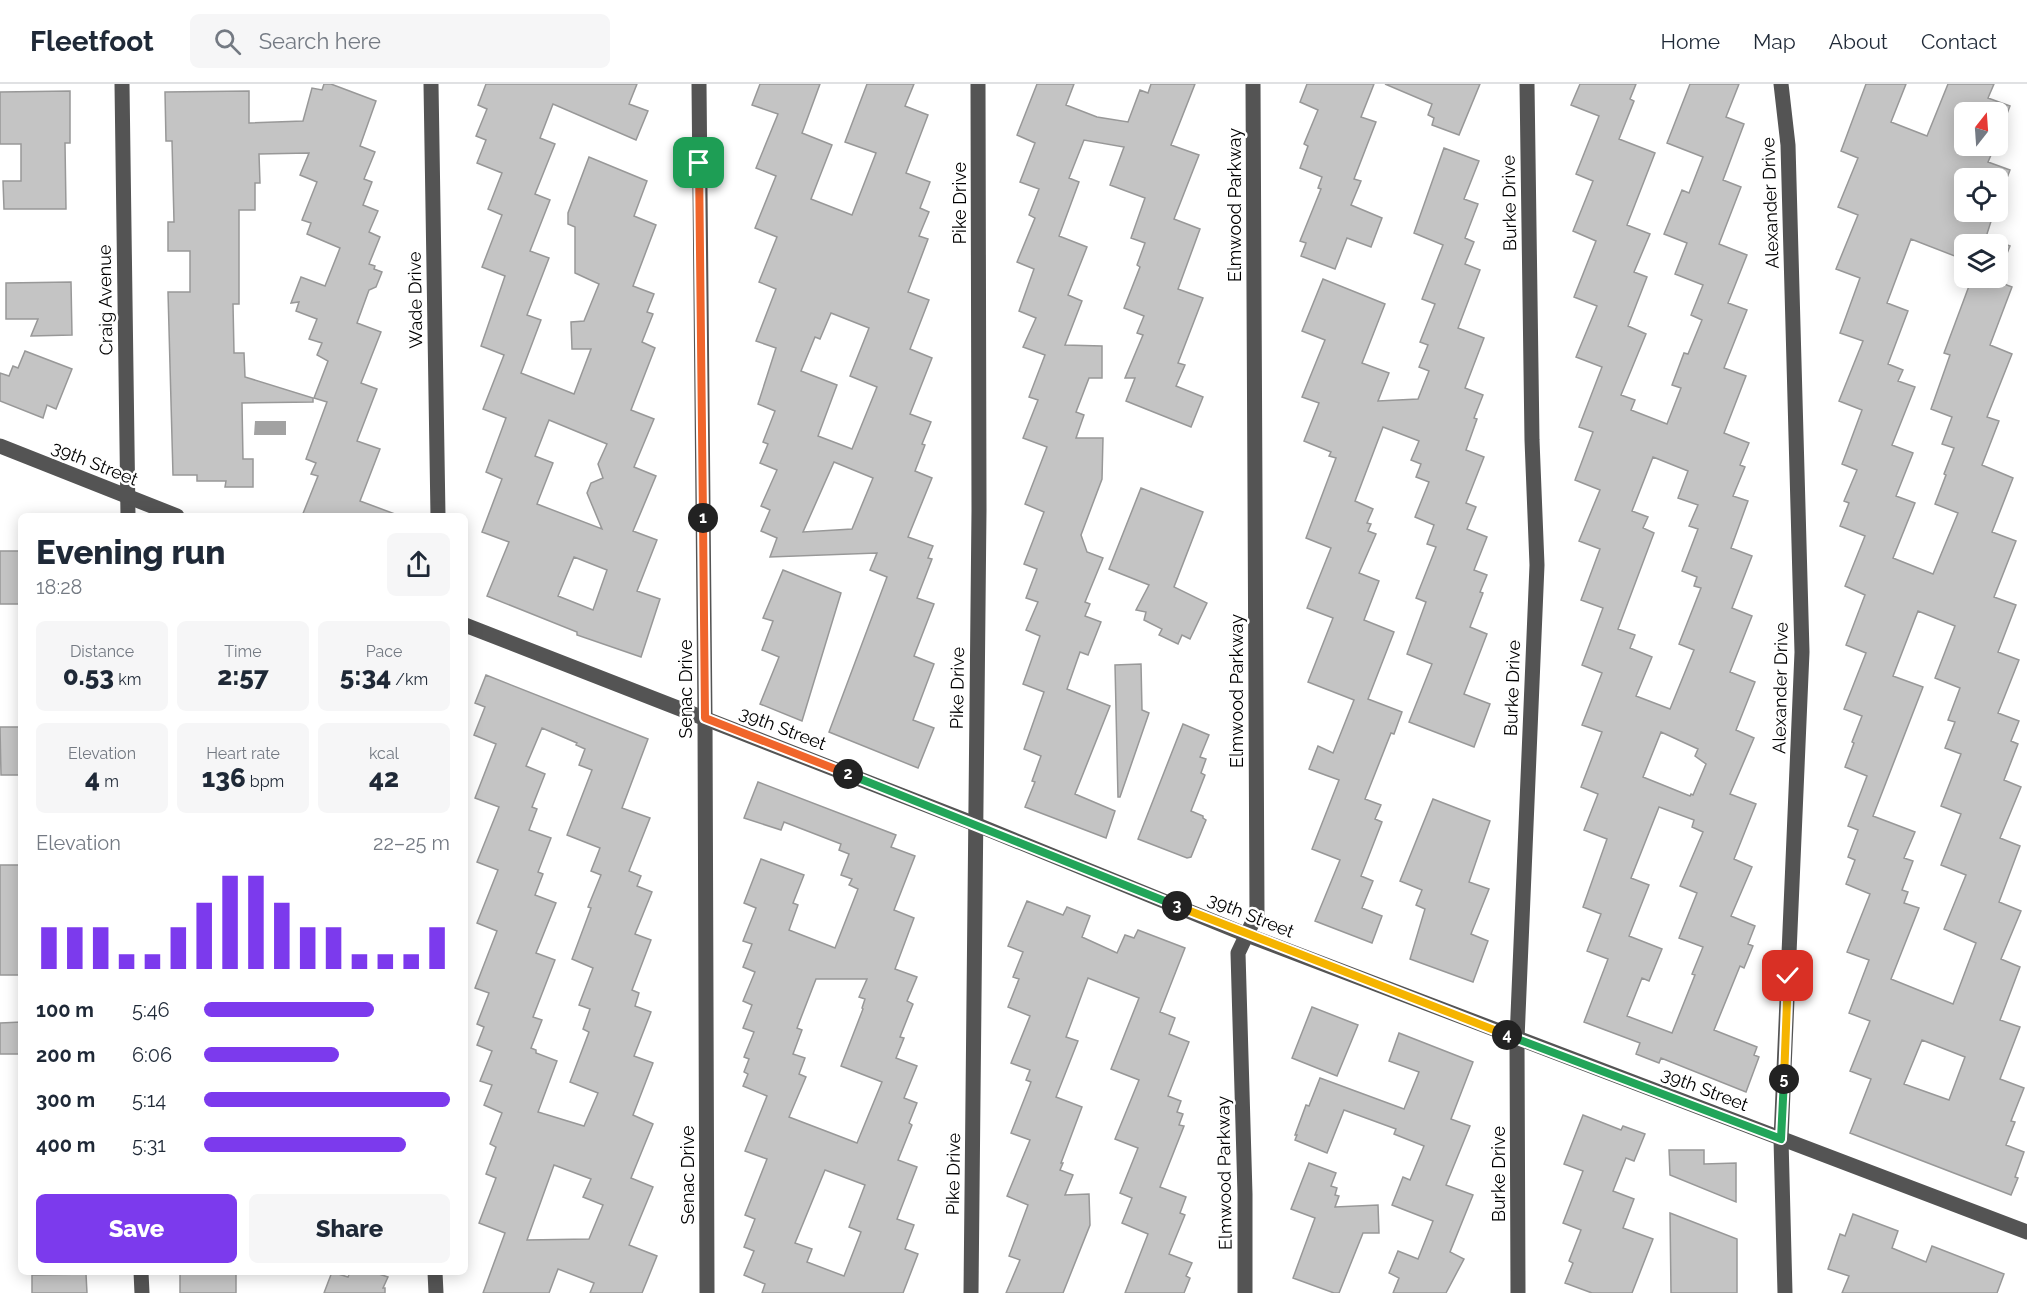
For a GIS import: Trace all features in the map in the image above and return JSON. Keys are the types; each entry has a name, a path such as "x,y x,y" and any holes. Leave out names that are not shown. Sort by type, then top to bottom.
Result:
{"street":[{"name":"Craig Avenue","path":"122,84 128,513"},
{"name":"Wade Drive","path":"431,84 438,513"},
{"name":"Senac Drive","path":"699,84 705,718 707,1293"},
{"name":"Pike Drive","path":"971,1293 978,522 978,84"},
{"name":"Elmwood Parkway","path":"1245,1293 1245,1194 1238,953 1257,913 1253,84"},
{"name":"Burke Drive","path":"1518,1293 1518,1039 1537,565 1531,428 1527,84"},
{"name":"Alexander Drive","path":"1781,84 1788,145 1803,652 1781,1139 1785,1293"},
{"name":"39th Street","path":"0,446 169,513"},
{"name":"39th Street","path":"468,626 975,825 1247,935 2027,1232"},
{"path":"141,1275 142,1293"},
{"path":"435,1275 436,1293"}],"shaded area":[{"path":"255,421 286,421 286,435 254,435"}],"building":[{"path":"324,84 331,84 376,101 360,146 375,152 364,179 372,182 363,205 378,211 369,232 380,237 369,264 382,272 376,287 369,290 357,323 381,332 361,383 377,389 357,441 380,449 360,501 392,513 303,513 318,476 311,474 316,463 306,459 327,402 314,398 328,361 317,355 322,343 309,339 317,319 296,311 299,302 291,303 301,277 325,286 340,248 307,234 311,223 302,220 317,182 300,175 309,153 259,154 260,183 255,183 255,210 239,210 239,304 233,304 234,353 244,353 245,377 313,398 313,402 242,403 243,459 253,459 253,487 225,487 226,481 197,481 197,475 173,475 168,292 190,292 190,251 168,251 168,222 174,222 172,141 166,141 165,92 249,91 249,123 303,121 312,88 322,90"},
{"path":"486,84 637,84 629,104 648,111 636,140 553,104 540,138 555,144 535,194 550,200 530,251 549,258 527,315 541,320 521,373 574,394 591,349 572,349 571,322 584,321 599,284 575,273 575,227 568,224 568,213 589,157 647,181 634,216 656,225 633,286 654,294 647,312 653,314 642,342 655,348 631,410 654,419 634,467 656,476 633,531 657,540 637,591 660,599 641,657 577,635 577,632 487,596 509,542 482,532 502,479 486,472 506,418 483,409 504,355 481,346 505,276 482,267 502,215 488,209 502,173 477,163 486,140 476,136 487,109 478,105","holes":["549,420 607,444 598,464 603,478 591,483 587,493 602,529 537,504 553,463 535,456","574,557 607,570 593,610 558,596"]},
{"path":"760,84 820,84 802,133 832,145 811,199 852,215 876,153 845,142 867,84 914,84 905,106 928,115 906,173 930,182 920,208 929,212 919,236 928,239 908,292 929,300 910,349 932,358 910,414 931,422 915,471 932,478 908,537 933,546 928,558 932,559 917,598 934,604 914,656 934,664 913,720 934,728 918,768 829,732 887,577 870,570 877,553 770,557 777,538 761,531 770,510 761,506 777,470 760,463 768,444 763,442 775,411 758,404 776,348 756,341 776,289 759,282 777,237 755,228 776,176 756,168 778,114 752,105","holes":["831,313 869,328 850,376 877,387 852,449 818,436 837,385 801,371 815,337 820,339","834,462 873,478 852,529 803,532"]},
{"path":"1037,84 1074,84 1066,105 1097,117 1128,122 1140,90 1148,93 1151,84 1195,84 1171,145 1199,155 1174,219 1200,229 1178,289 1203,298 1178,363 1185,365 1176,386 1203,397 1191,427 1126,401 1135,378 1125,378 1143,335 1137,333 1144,316 1124,308 1140,267 1137,265 1145,243 1131,238 1145,198 1110,185 1124,147 1084,140 1069,178 1079,182 1059,236 1087,247 1068,295 1082,301 1065,345 1102,346 1102,378 1089,378 1076,412 1084,415 1076,438 1103,438 1102,479 1081,535 1087,552 1103,558 1085,602 1090,604 1085,616 1101,622 1088,655 1080,652 1067,689 1110,706 1075,794 1115,811 1106,838 1025,807 1035,782 1032,781 1041,756 1024,749 1044,692 1023,684 1040,636 1026,630 1038,602 1026,598 1037,569 1024,564 1044,512 1025,504 1047,447 1023,438 1038,400 1029,397 1045,355 1023,347 1036,318 1019,311 1034,269 1017,262 1035,218 1029,215 1039,189 1020,182 1035,143 1017,135"},
{"path":"1307,84 1374,84 1361,117 1376,122 1354,179 1361,181 1351,205 1382,218 1371,247 1347,238 1335,269 1301,256 1306,243 1300,241 1321,189 1318,188 1322,177 1300,168 1308,146 1304,144 1318,110 1300,102"},
{"path":"1385,84 1480,84 1459,135 1432,125 1434,118 1428,115 1432,104"},
{"path":"1580,84 1636,84 1630,99 1634,101 1619,139 1655,153 1627,225 1650,234 1634,272 1647,277 1628,326 1646,334 1621,395 1635,400 1631,410 1667,424 1681,388 1672,385 1684,353 1688,354 1702,320 1691,315 1703,285 1675,274 1687,243 1664,234 1682,190 1689,193 1703,157 1667,143 1690,84 1739,84 1726,117 1744,124 1723,180 1741,187 1719,244 1747,255 1728,303 1747,310 1724,368 1746,376 1724,433 1749,443 1740,465 1745,467 1733,496 1748,501 1731,548 1752,556 1732,608 1752,616 1730,672 1755,682 1736,730 1754,738 1730,794 1756,804 1734,859 1752,867 1731,916 1755,926 1748,944 1753,946 1744,968 1740,966 1714,1030 1757,1047 1754,1055 1759,1057 1746,1092 1661,1058 1659,1063 1636,1054 1640,1043 1584,1022 1608,959 1587,951 1601,914 1583,907 1607,839 1584,830 1598,794 1581,787 1602,732 1582,725 1602,673 1582,665 1603,608 1581,600 1600,549 1579,541 1600,490 1575,480 1593,432 1579,427 1602,367 1576,357 1597,306 1574,297 1596,241 1573,231 1593,181 1576,174 1599,116 1571,105","holes":["1653,457 1688,471 1678,498 1698,505 1689,526 1698,529 1682,571 1697,577 1694,586 1701,588 1679,644 1694,650 1670,709 1636,696 1652,657 1630,648 1635,635 1618,629 1654,533 1643,528 1648,517 1632,511","1661,732 1698,749 1695,756 1706,764 1693,795 1690,796 1643,777","1659,807 1694,820 1692,827 1703,832 1680,886 1697,893 1679,938 1703,947 1692,974 1695,975 1672,1033 1627,1016 1642,978 1649,981 1662,949 1629,936 1649,885 1631,878"]},
{"path":"1866,84 1906,84 1891,122 1927,136 1948,84 1994,84 1988,98 1999,102 1954,102 1954,156 1991,156 1988,162 2004,168 1954,168 1954,222 1991,222 1987,234 1954,234 1954,256 1911,239 1887,303 1908,311 1888,364 1903,370 1898,381 1915,387 1892,445 1913,453 1896,496 1915,503 1893,558 1933,574 1958,513 1935,504 1954,448 1942,444 1952,417 1931,409 1950,355 1944,353 1968,288 2012,287 1990,345 2012,354 1987,417 1999,421 1982,465 2013,478 1992,532 2016,541 1994,597 2016,605 1998,652 2019,660 1998,713 2019,721 2011,741 2018,744 2004,780 2021,787 2000,838 2020,846 1999,902 2021,911 2001,959 2020,967 2000,1020 2020,1027 2000,1079 2024,1088 2011,1121 2015,1122 2006,1145 2024,1152 2011,1195 1850,1133 1871,1079 1850,1071 1870,1021 1849,1013 1869,960 1847,952 1870,894 1846,884 1855,860 1848,857 1858,830 1848,826 1867,776 1845,767 1862,716 1844,709 1866,653 1846,645 1865,595 1845,586 1865,536 1840,526 1849,503 1844,501 1857,470 1842,464 1862,410 1839,401 1863,341 1840,333 1860,278 1836,269 1858,215 1838,207 1858,158 1841,151","holes":["1918,611 1955,626 1935,678 1960,688 1948,720 1955,722 1945,748 1961,754 1941,806 1961,814 1941,865 1966,875 1944,929 1976,943 1953,1004 1891,979 1919,908 1904,903 1908,892 1902,890 1913,861 1904,858 1915,832 1873,816 1923,687 1893,676","1922,1040 1965,1057 1949,1100 1904,1084"]},
{"path":"70,91 70,143 65,143 66,209 4,209 3,181 21,181 21,144 0,144 0,92"},
{"path":"1444,148 1479,161 1464,199 1478,204 1465,238 1474,242 1465,264 1480,270 1458,328 1484,338 1465,388 1483,395 1474,418 1477,419 1466,450 1484,457 1466,503 1476,507 1467,529 1487,537 1474,570 1487,575 1470,627 1487,634 1464,694 1490,704 1474,747 1409,722 1432,664 1407,654 1426,602 1416,598 1436,547 1427,544 1434,525 1415,517 1429,482 1416,477 1421,464 1411,460 1419,441 1383,427 1355,501 1373,509 1367,523 1371,524 1368,531 1376,534 1359,573 1379,581 1364,620 1394,632 1368,699 1402,712 1394,734 1391,733 1365,799 1381,805 1375,819 1382,822 1361,876 1373,881 1362,908 1382,916 1372,943 1315,921 1340,860 1312,849 1339,780 1309,769 1318,746 1333,753 1354,700 1308,682 1333,618 1307,608 1331,548 1306,538 1336,458 1329,456 1331,452 1304,441 1319,403 1302,397 1325,340 1302,331 1323,279 1385,304 1362,363 1389,373 1378,401 1418,399 1429,371 1419,367 1428,345 1420,342 1435,304 1422,299 1443,245 1414,233"},
{"path":"71,282 72,335 31,336 38,319 6,319 6,283"},
{"path":"25,351 72,369 56,409 47,405 43,418 0,401 0,373 9,376 13,366 18,368"},
{"path":"1141,488 1203,512 1174,587 1207,603 1190,639 1182,635 1178,644 1159,635 1162,629 1144,620 1146,612 1136,610 1149,585 1109,569"},
{"path":"0,551 18,551 18,604 0,604"},
{"path":"783,570 841,593 802,721 760,704 779,657 762,650 773,621 763,618"},
{"path":"1141,664 1142,710 1149,713 1120,797 1118,797 1115,665"},
{"path":"486,675 648,739 622,808 650,818 629,871 641,876 637,886 652,892 635,934 651,940 632,990 639,993 635,1006 651,1012 634,1056 653,1063 633,1115 653,1124 631,1178 653,1187 629,1245 657,1256 642,1293 590,1293 594,1283 558,1269 549,1293 483,1293 505,1233 479,1223 496,1178 486,1174 496,1147 490,1144 502,1113 484,1105 492,1085 480,1081 492,1051 477,1045 484,1027 477,1024 489,993 475,988 497,931 477,923 498,870 477,862 499,807 475,798 496,744 474,735 485,707 475,703","holes":["542,728 577,743 576,745 585,749 579,765 592,770 567,835 600,848 591,871 601,875 588,907 591,908 572,959 593,968 579,1005 590,1009 583,1029 589,1032 570,1082 598,1093 584,1126 538,1112 557,1061 536,1053 536,1050 531,1048 542,1020 533,1017 555,960 536,953 556,903 535,895 543,874 538,872 551,838 529,830 537,809 532,807 545,774 526,766","554,1165 591,1179 583,1197 603,1205 589,1239 527,1240"]},
{"path":"1183,724 1209,735 1200,757 1206,759 1201,773 1205,775 1191,811 1203,816 1206,820 1191,857 1187,858 1138,839"},
{"path":"0,727 18,727 18,775 1,775"},
{"path":"758,782 896,835 891,847 915,856 894,910 914,918 895,969 917,977 907,1001 913,1004 900,1037 904,1038 896,1058 917,1066 904,1098 917,1103 909,1123 912,1125 898,1160 917,1167 897,1219 914,1225 905,1249 918,1254 903,1293 762,1293 765,1284 744,1275 754,1251 744,1247 755,1219 745,1215 767,1159 745,1151 767,1096 743,1086 748,1074 744,1072 749,1059 744,1057 754,1032 743,1028 752,1005 743,1001 755,972 743,967 752,944 743,941 756,908 744,903 761,859 804,875 793,903 798,905 789,930 835,948 858,889 849,885 852,879 841,875 849,854 839,850 841,844 784,822 781,830 744,818","holes":["816,979 867,979 859,997 865,999 863,1009 841,1066 882,1082 857,1143 789,1117 806,1077 799,1074 805,1058 793,1054 802,1030 797,1028","825,1170 865,1185 849,1227 861,1232 844,1276 807,1262 812,1249 795,1243"]},
{"path":"1433,799 1490,821 1469,882 1489,889 1471,934 1488,941 1473,982 1410,959 1425,909 1416,905 1422,890 1400,881"},
{"path":"0,865 18,865 18,975 0,975"},
{"path":"1027,901 1063,915 1067,907 1090,916 1082,937 1117,953 1125,935 1134,938 1138,930 1185,948 1160,1012 1175,1018 1169,1034 1189,1042 1168,1096 1181,1101 1177,1112 1183,1114 1179,1125 1184,1126 1160,1187 1186,1197 1180,1213 1185,1215 1169,1254 1192,1263 1186,1276 1190,1278 1184,1293 1125,1293 1148,1234 1122,1223 1132,1198 1120,1193 1138,1148 1115,1139 1139,1080 1111,1069 1139,998 1088,978 1066,1037 1078,1041 1056,1097 1082,1107 1060,1170 1073,1175 1065,1195 1089,1194 1090,1225 1063,1293 1006,1293 1020,1260 1009,1256 1028,1205 1007,1196 1030,1140 1011,1133 1031,1082 1026,1080 1030,1070 1011,1063 1030,1016 1008,1007 1019,979 1013,977 1023,952 1008,946"},
{"path":"1312,1007 1358,1025 1337,1076 1292,1058"},
{"path":"18,1022 18,1054 0,1054 0,1023"},
{"path":"1399,1033 1473,1062 1451,1119 1470,1126 1446,1185 1473,1195 1450,1252 1464,1259 1446,1293 1393,1293 1399,1278 1389,1273 1398,1251 1418,1259 1433,1221 1392,1205 1403,1177 1410,1180 1424,1146 1394,1134 1396,1129 1344,1110 1327,1153 1295,1140 1306,1105 1309,1106 1320,1078 1404,1109 1419,1072 1389,1061"},
{"path":"1583,1115 1621,1130 1623,1126 1645,1134 1634,1161 1626,1158 1613,1191 1634,1199 1623,1228 1653,1239 1632,1293 1592,1293 1565,1283 1573,1263 1569,1261 1581,1230 1563,1223 1583,1171 1564,1164"},
{"path":"1669,1150 1704,1150 1704,1164 1736,1163 1736,1202 1670,1175"},
{"path":"1309,1163 1336,1173 1331,1186 1337,1188 1335,1195 1339,1196 1335,1207 1378,1205 1379,1233 1363,1233 1339,1293 1293,1278 1315,1218 1291,1209"},
{"path":"1670,1213 1737,1239 1737,1293 1671,1293"},
{"path":"1853,1214 1898,1231 1892,1248 1926,1262 1932,1246 2004,1274 1997,1293 1842,1293 1849,1276 1828,1269 1840,1234 1845,1236"},
{"path":"32,1275 86,1275 87,1293 32,1293"},
{"path":"180,1275 236,1275 236,1293 180,1293"},
{"path":"331,1275 388,1277 383,1288 385,1288 385,1293 324,1293"}],"route":[{"path":"699,163 705,718 1247,935 1781,1139 1788,976"}]}
